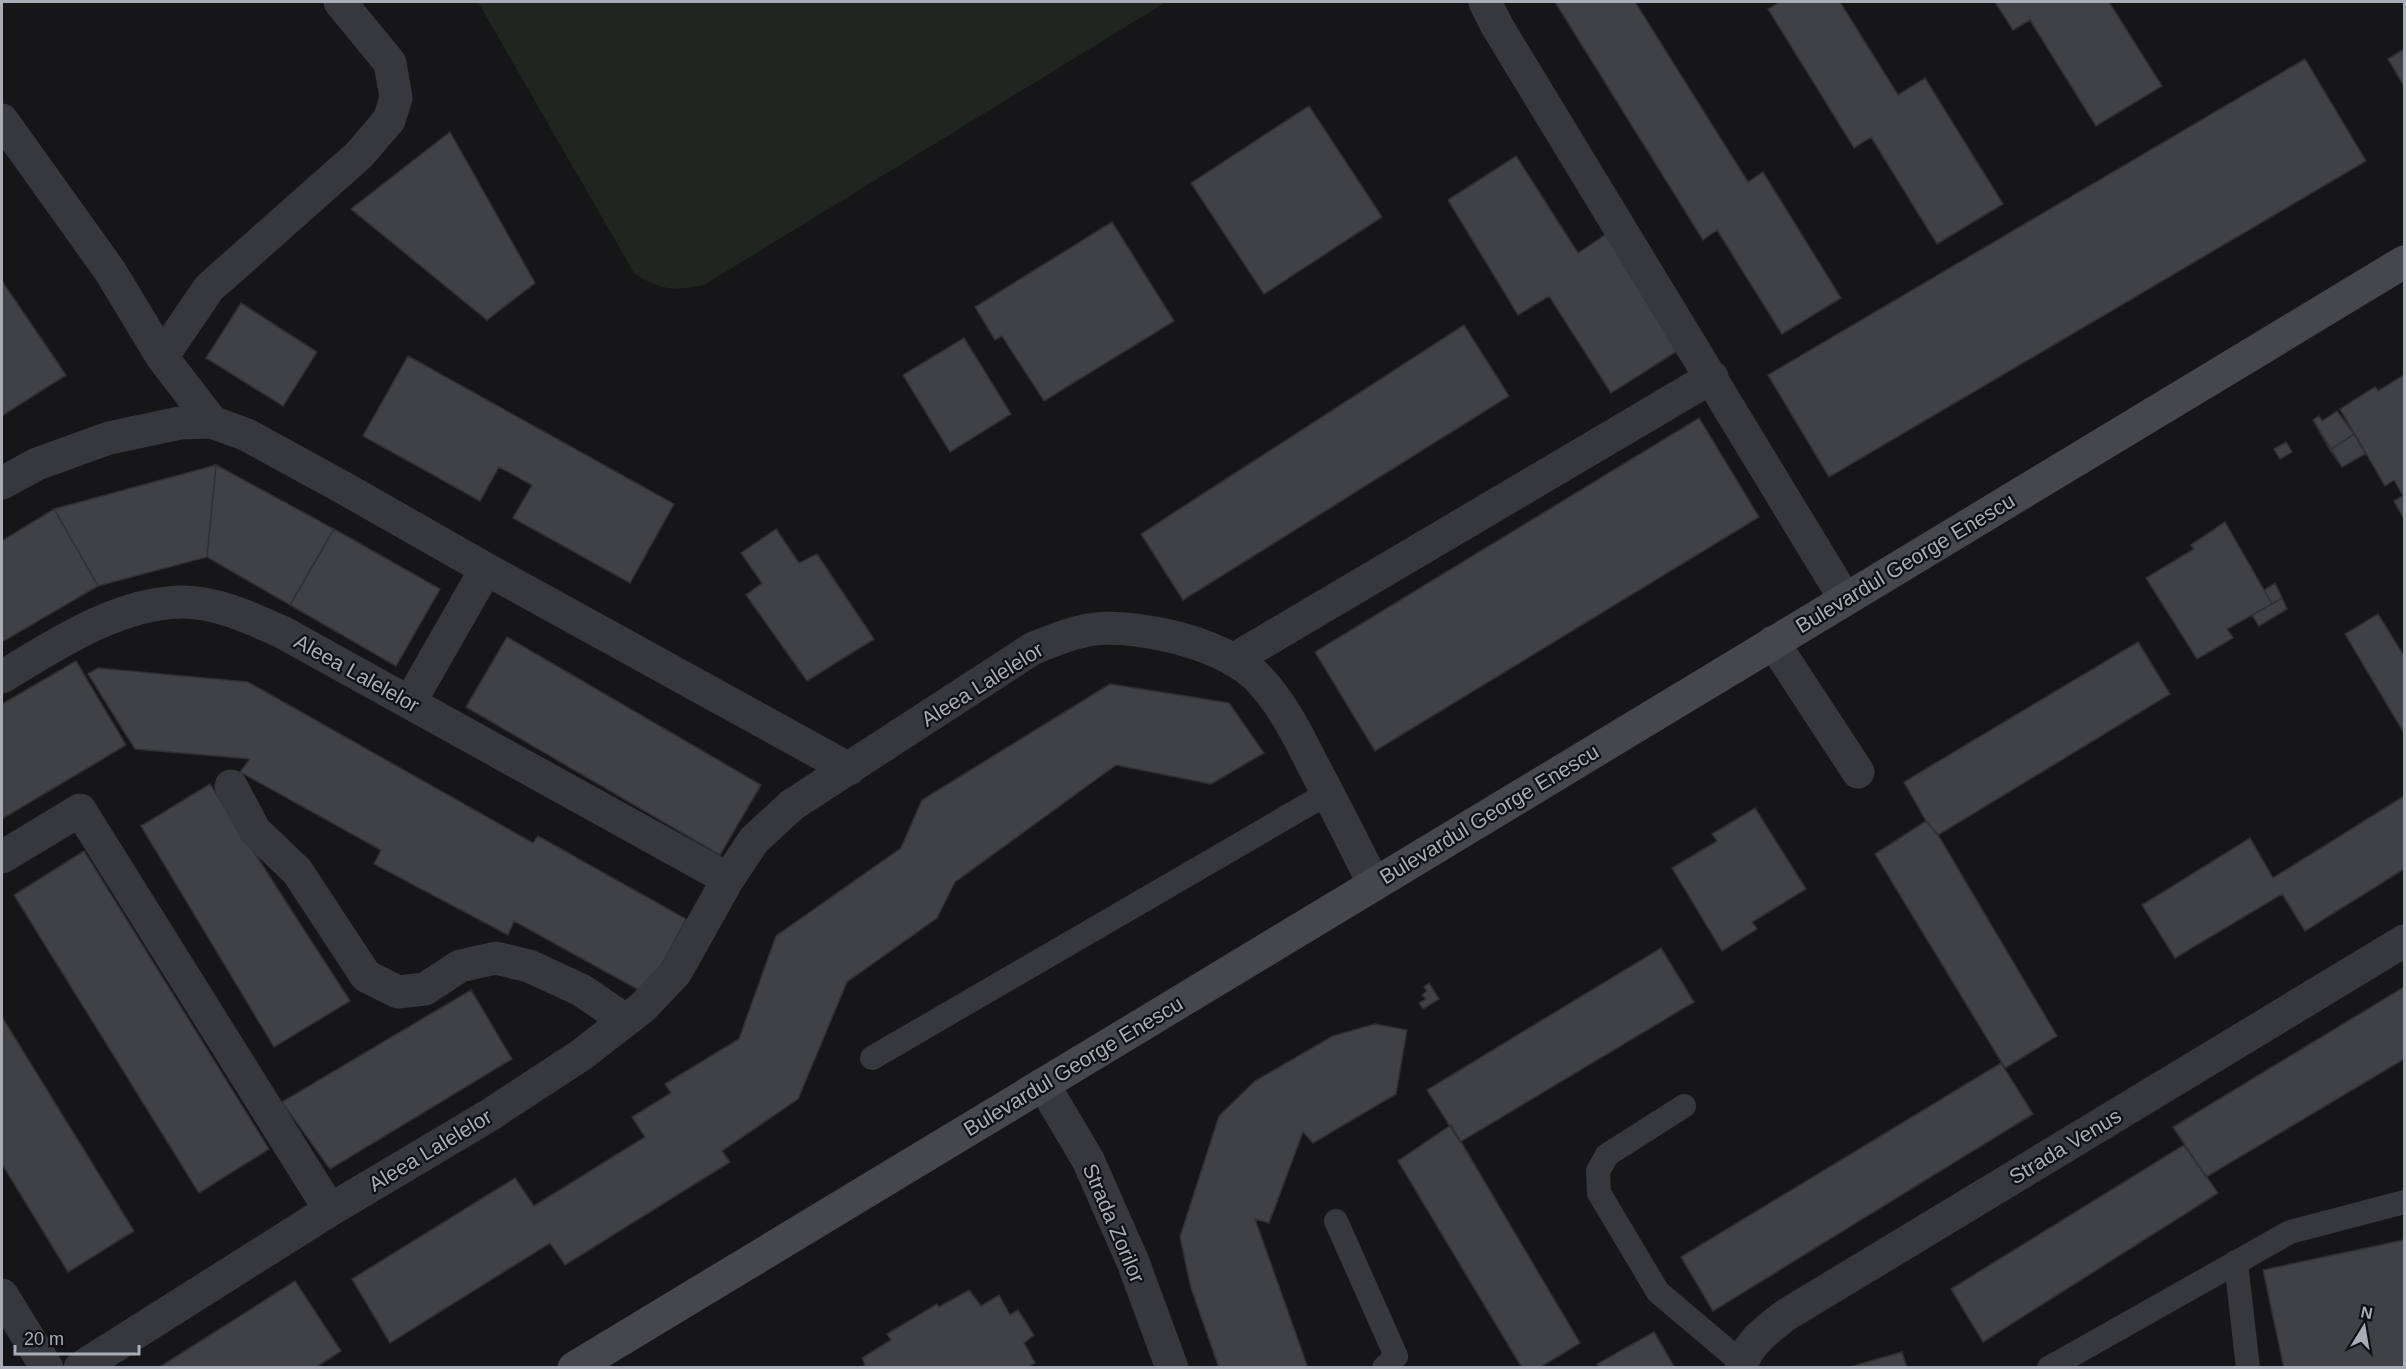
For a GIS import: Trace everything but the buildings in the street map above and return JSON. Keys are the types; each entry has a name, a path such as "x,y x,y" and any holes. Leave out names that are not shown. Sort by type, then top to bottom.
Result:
{"main road":[{"name":"Bulevardul George Enescu","path":"574,1368 2404,262"}],"street":[{"path":"162,357 209,288 359,155 389,120 396,98 390,63 340,2"},
{"path":"1485,2 1497,26 1845,599"},
{"path":"2,120 110,271 162,357 212,422"},
{"path":"1233,660 1712,377"},
{"path":"2,483 37,464 109,438 180,423 212,422 247,435 295,461 849,769"},
{"path":"410,702 486,569"},
{"name":"Aleea Lalelelor","path":"2,677 57,644 110,618 147,606 182,602 215,606 250,617 282,632 728,879"},
{"name":"Aleea Lalelelor","path":"80,1368 330,1210 488,1116 580,1055 643,1007 676,972 728,879 754,840 792,805 1032,650 1065,635 1092,628 1129,628 1176,637 1233,660 1255,676 1287,716 1374,884"},
{"path":"1773,642 1858,772"},
{"path":"231,786 255,831 297,871 366,976 398,992 424,989 460,966 496,958 529,966 581,990 625,1020"},
{"path":"2,857 80,810 330,1210"},
{"name":"Strada Venus","path":"1742,1365 1751,1347 1786,1315 2404,941"},
{"name":"Strada Zorilor","path":"1043,1084 1088,1160 1133,1262 1172,1368"},
{"path":"2,1294 47,1368"}],"lane":[{"path":"872,1058 1328,793"},
{"path":"1684,1106 1607,1155 1598,1171 1599,1193 1658,1292 1742,1365"},
{"path":"2049,1368 2290,1233 2404,1202"},
{"path":"1336,1221 1396,1356 1384,1368"},
{"path":"2236,1262 2248,1368"}],"shaded area":[{"path":"478,2 1166,2 704,285 676,289 652,283 634,273"}]}
